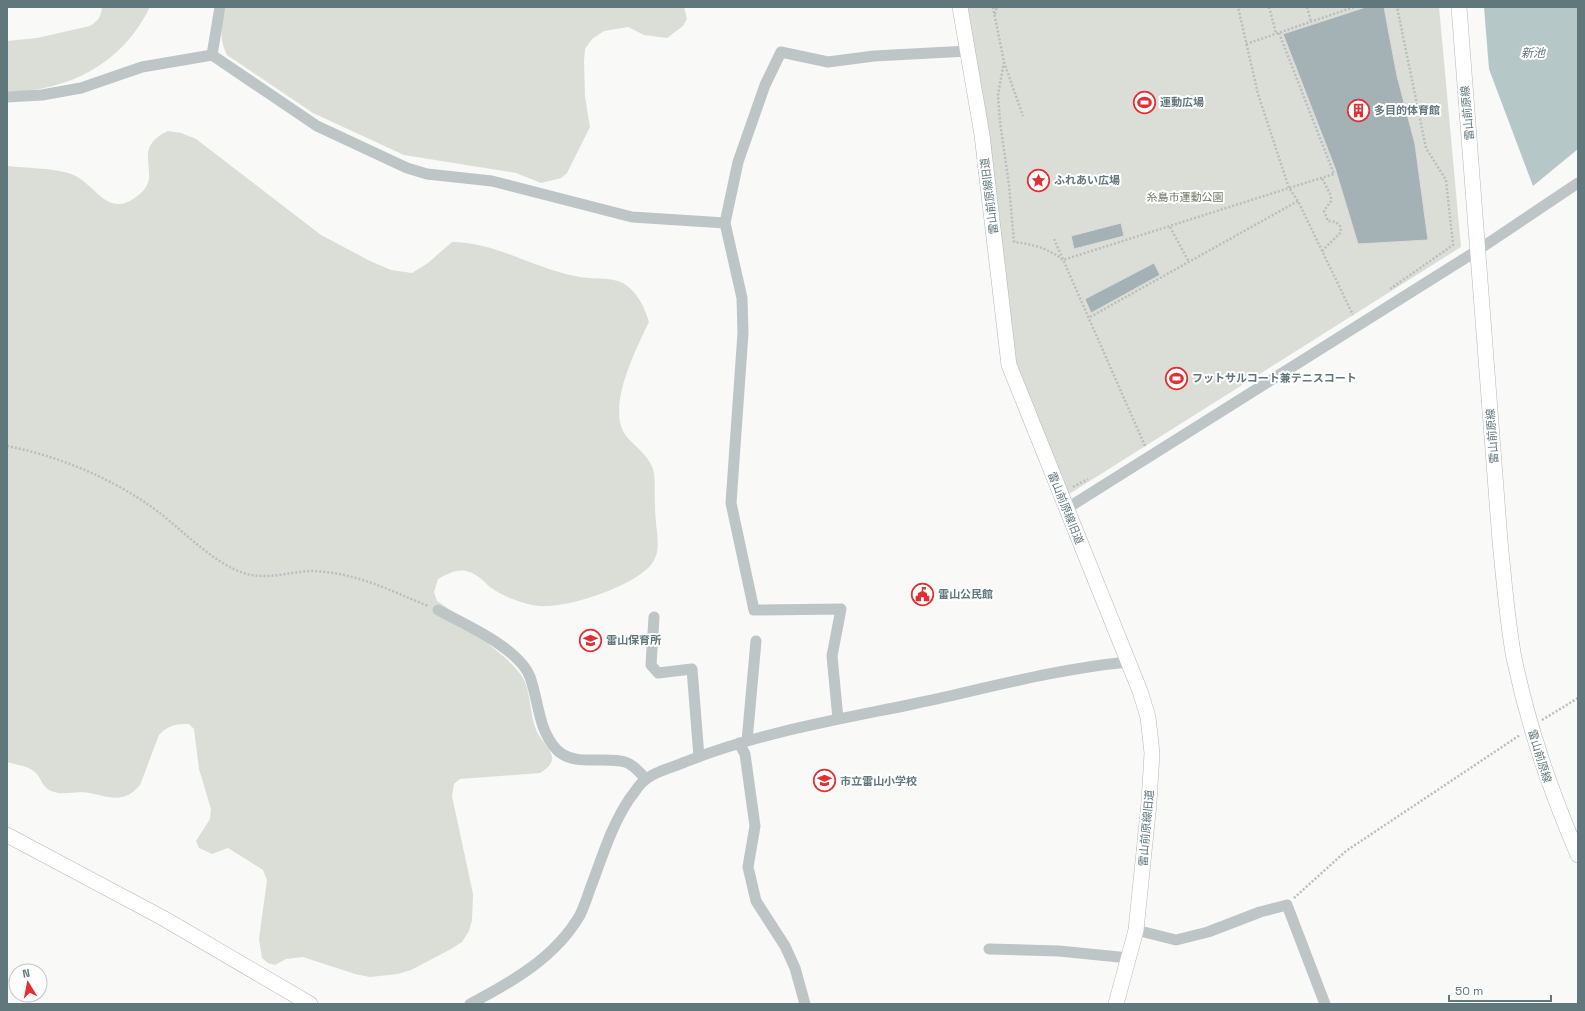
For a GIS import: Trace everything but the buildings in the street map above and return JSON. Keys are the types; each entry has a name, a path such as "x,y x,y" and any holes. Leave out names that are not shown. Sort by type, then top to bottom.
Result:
{"street":[{"path":"212,55 220,7"},
{"name":"雷山前原線旧道","path":"960,7 983,142 1009,365 1140,691 1148,717 1152,753 1136,930 1116,1004"},
{"name":"雷山前原線","path":"1459,7 1500,541 1509,626 1514,658 1531,727 1548,782 1578,855"},
{"path":"838,719 832,656 841,609 754,610 731,503 743,333 742,305 737,272 725,223 738,162 765,85 781,52 828,62 874,56 968,51"},
{"path":"7,97 42,95 81,88 142,67 212,55 317,126 407,168 428,174 492,181 632,217 725,223"},
{"path":"1066,509 1478,250 1578,183"},
{"path":"438,610 486,636 513,655 529,676 543,729 558,751 578,760 626,762 638,770 646,779"},
{"path":"654,617 651,665 658,673 692,669 699,757"},
{"path":"756,641 743,742 755,826 748,867 756,900 784,946 795,968 805,1004"},
{"path":"470,1004 497,990 526,971 546,956 566,935 581,914 612,829 623,808 646,779 699,757 743,742 838,719 1100,665 1128,662"},
{"path":"7,835 163,918 310,1004"},
{"path":"1136,930 1176,940 1208,932 1260,912 1286,905 1325,1004"},
{"path":"989,949 1059,951 1129,958"}],"path":[{"path":"993,7 1004,62 1023,116"},
{"path":"994,16 997,7"},
{"path":"1238,7 1258,94 1289,188 1298,201 1353,316 1359,311"},
{"path":"1004,62 998,95 1014,242 1043,248 1063,260 1334,174 1269,7"},
{"path":"1307,7 1311,22"},
{"path":"1246,44 1354,7"},
{"path":"1384,294 1453,245 1446,180 1426,148 1397,7"},
{"path":"1322,178 1331,196 1331,201 1324,211 1325,215 1328,221 1336,222 1340,226 1341,232 1322,251"},
{"path":"1090,317 1298,201"},
{"path":"1170,227 1189,262"},
{"path":"1054,239 1090,317 1145,447"},
{"path":"7,446 71,464 104,478 147,504 225,564 248,574 282,576 312,571 343,574 363,579 438,610"},
{"path":"1286,905 1346,850 1531,727 1578,698"}],"green space":[{"path":"102,7 150,7 138,27 125,44 109,59 91,70 72,80 52,86 7,92 7,41 37,38 90,26 99,18"},
{"path":"226,7 684,7 687,19 683,26 667,38 644,35 628,27 604,31 592,39 585,49 584,61 585,97 590,127 567,173 561,178 541,183 516,173 404,155 313,113 227,55 222,42 222,26"},
{"name":"糸島市運動公園","path":"963,7 1439,7 1461,247 1066,496 1013,363"},
{"path":"168,131 181,133 196,139 321,235 370,261 391,270 412,273 428,263 452,242 483,246 559,272 581,277 611,280 623,283 632,290 640,300 649,322 631,361 619,406 623,431 647,458 653,469 658,544 653,562 645,571 616,588 579,601 561,605 532,605 514,600 492,588 471,572 455,571 438,579 434,592 437,601 472,628 520,673 528,691 534,725 540,738 551,753 552,758 551,763 547,768 540,773 460,779 454,784 452,796 473,894 472,920 469,931 462,942 451,949 411,970 398,974 370,977 355,974 303,957 286,959 275,965 268,963 262,958 259,939 267,880 263,870 228,848 212,854 199,848 196,841 210,819 211,809 199,769 194,729 189,724 172,726 159,735 140,785 126,796 112,798 82,792 53,792 45,786 38,775 27,767 7,762 7,166 46,169 68,173 78,177 102,198 119,204 129,201 141,193 147,186 149,178 148,154 150,146 157,138"}],"water":[{"name":"新池","path":"1484,7 1578,7 1578,149 1533,186 1489,69"}],"place":[{"name":"運動広場","path":"1145,102"},
{"name":"多目的体育館","path":"1359,110"},
{"name":"ふれあい広場","path":"1038,180"},
{"name":"フットサルコート兼テニスコート","path":"1177,378"},
{"name":"雷山公民館","path":"922,594"},
{"name":"雷山保育所","path":"590,640"},
{"name":"市立雷山小学校","path":"824,781"}]}
